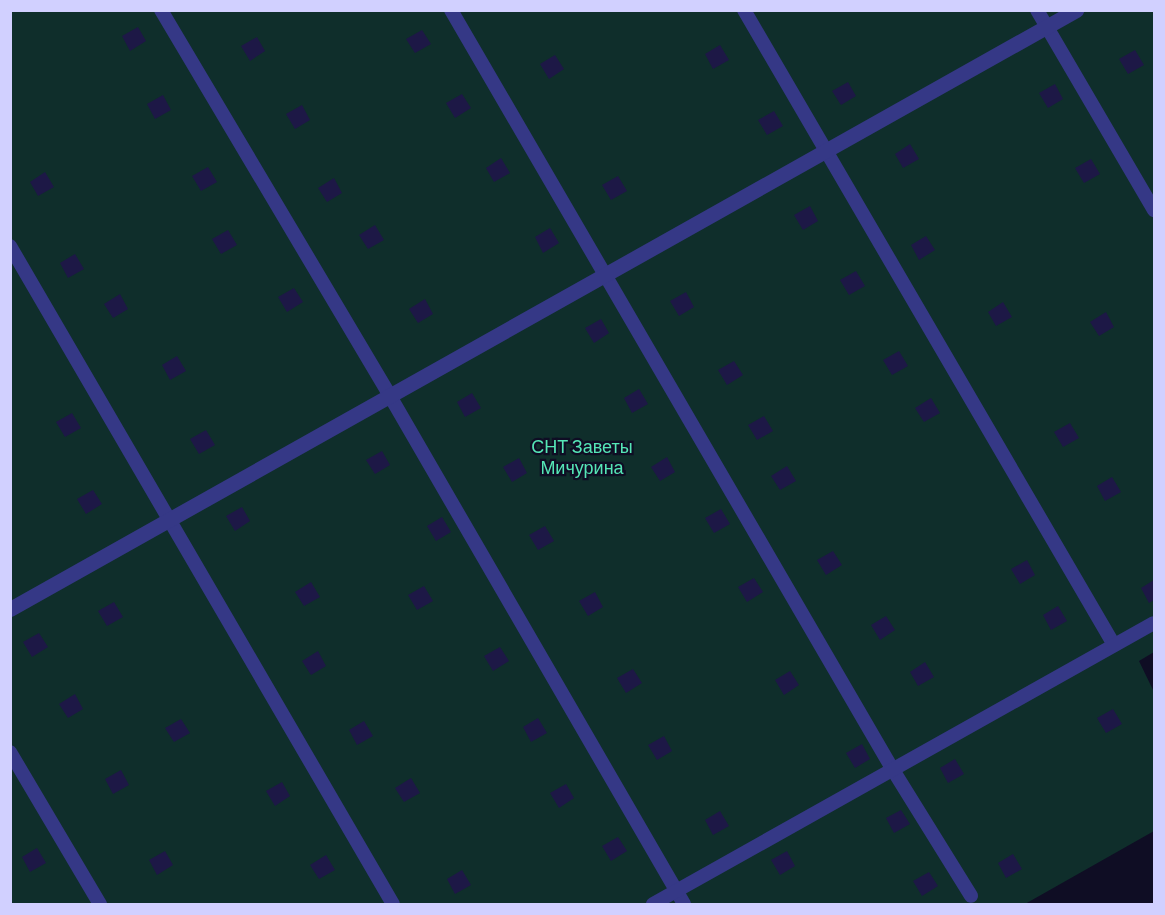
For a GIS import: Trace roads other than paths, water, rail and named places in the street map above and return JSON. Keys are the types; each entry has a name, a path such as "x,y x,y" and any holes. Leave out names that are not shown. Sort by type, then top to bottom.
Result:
{"street":[{"path":"10,609 1076,10"}],"lane":[{"path":"161,10 390,396 684,904"},
{"path":"451,10 893,770 971,896"},
{"path":"744,10 1114,645"},
{"path":"1037,10 1155,210"},
{"path":"10,246 171,519 393,904"},
{"path":"652,904 1155,623"},
{"path":"10,752 100,904"}],"park label":[{"name":"СНТ Заветы Мичурина","path":"582,457"}]}
